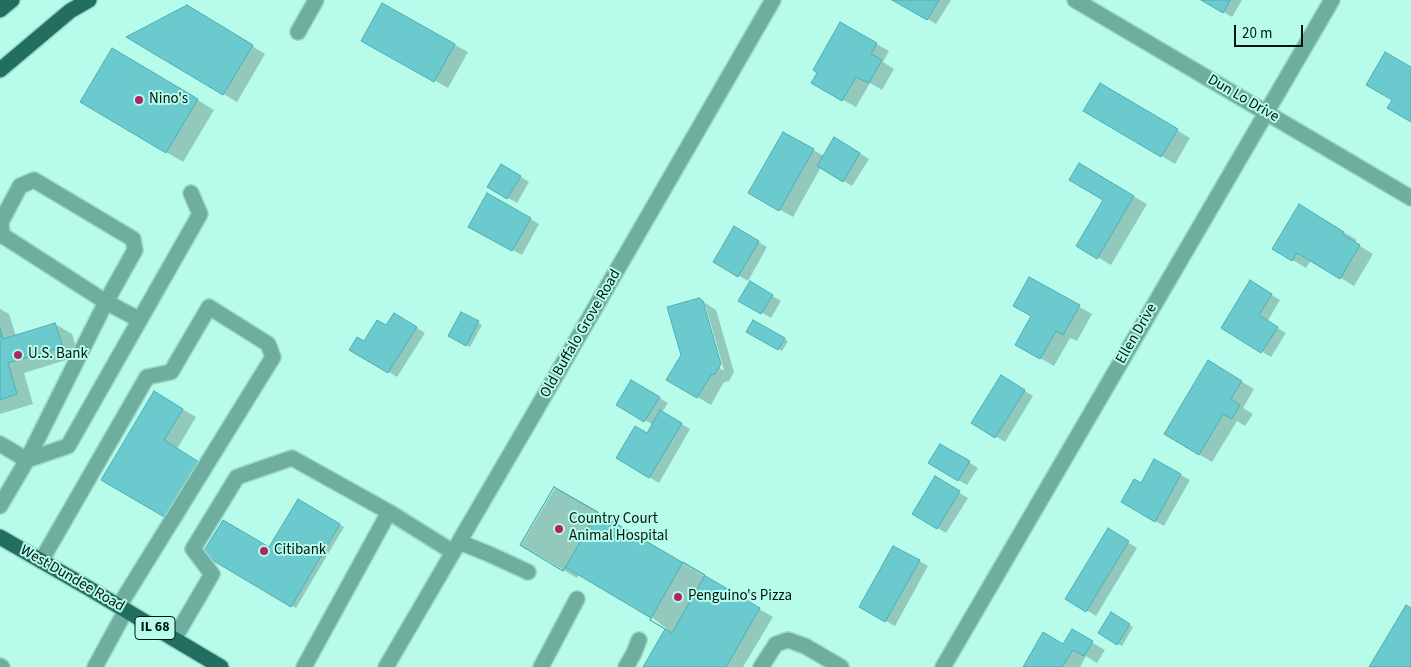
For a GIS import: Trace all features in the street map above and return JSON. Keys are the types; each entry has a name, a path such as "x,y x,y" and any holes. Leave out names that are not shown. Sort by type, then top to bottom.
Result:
{"main road":[{"path":"0,70 70,11 89,0"},
{"name":"West Dundee Road","path":"0,537 221,667"}],"street":[{"path":"298,32 316,0"},
{"name":"Old Buffalo Grove Road","path":"386,667 774,0"},
{"name":"Dun Lo Drive","path":"1075,0 1411,198"},
{"name":"Ellen Drive","path":"943,667 1332,0"},
{"path":"0,506 27,460 106,302 135,250 133,239 34,180 20,186 1,222 1,236 106,302 140,320"},
{"path":"0,444 27,460 68,446 200,214 191,193"},
{"path":"41,561 147,376 171,372 209,307 268,344 273,357 122,608 95,667"},
{"path":"174,639 212,574 193,549 237,477 292,458 388,512 456,547 528,572"},
{"path":"304,667 388,512"},
{"path":"541,667 577,599"},
{"path":"626,667 639,640"},
{"path":"761,667 776,644 788,640 805,646 841,667"}],"building":[{"path":"892,0 939,0 927,20"},
{"path":"1201,0 1230,0 1223,13"},
{"path":"382,3 455,44 434,82 361,41"},
{"path":"187,5 253,45 223,95 126,37"},
{"path":"840,22 877,43 871,54 882,60 869,83 856,77 842,101 811,83 817,73 813,70"},
{"name":"Nino's","path":"112,48 198,99 166,153 80,102"},
{"path":"1385,52 1411,67 1411,122 1387,108 1392,100 1366,85"},
{"path":"1100,83 1178,129 1161,157 1083,111"},
{"path":"783,132 814,149 779,211 748,193"},
{"path":"834,137 860,153 843,182 817,166"},
{"path":"1079,163 1134,196 1097,259 1076,246 1103,200 1069,180"},
{"path":"501,164 521,176 507,199 487,187"},
{"path":"487,193 531,218 512,251 468,227"},
{"path":"1299,204 1344,232 1342,234 1360,245 1340,279 1297,253 1292,261 1272,249"},
{"path":"734,226 759,241 738,277 713,262"},
{"path":"1029,277 1080,305 1063,335 1056,331 1040,359 1015,345 1031,316 1013,306"},
{"path":"1250,280 1272,294 1259,315 1278,327 1261,353 1221,328"},
{"path":"750,281 773,295 761,314 738,301"},
{"path":"699,298 703,301 721,364 715,374 711,375 697,398 666,380 681,355 667,307"},
{"path":"461,312 479,321 466,346 448,336"},
{"path":"394,313 417,327 388,373 349,350 357,337 364,341 377,320 386,325"},
{"path":"753,320 785,338 778,350 746,332"},
{"name":"U.S. Bank","path":"55,323 63,347 8,363 17,394 0,400 0,328 3,339"},
{"path":"1208,360 1242,381 1231,399 1240,405 1232,419 1223,414 1199,455 1164,434"},
{"path":"1001,375 1025,390 995,438 971,423"},
{"path":"631,380 660,397 644,422 616,405"},
{"path":"154,391 183,409 164,440 199,462 166,518 101,480"},
{"path":"660,410 682,423 649,478 616,458 635,426 647,433"},
{"path":"940,444 970,461 958,481 928,463"},
{"path":"1154,459 1181,474 1155,522 1121,502 1134,479 1141,483"},
{"path":"935,476 960,491 937,529 912,514"},
{"name":"Country Court Animal Hospital","path":"554,487 598,512 563,571 520,545"},
{"path":"554,487 760,608 726,667 643,667 665,629 650,620 651,618 565,567 563,571 520,545"},
{"name":"Citibank","path":"298,499 340,524 291,607 202,554 223,520 269,547"},
{"path":"1108,528 1129,541 1086,612 1065,599"},
{"path":"893,546 920,560 885,622 859,607"},
{"name":"Penguino's Pizza","path":"683,562 705,575 672,633 650,620"},
{"path":"1406,605 1411,608 1411,667 1369,667"},
{"path":"1111,612 1130,624 1117,645 1098,633"},
{"path":"1072,629 1093,641 1084,656 1073,650 1062,667 1023,667 1043,632 1063,644"}],"place":[{"name":"Nino's","path":"139,100"},
{"name":"U.S. Bank","path":"18,355"},
{"name":"Country Court Animal Hospital","path":"559,529"},
{"name":"Citibank","path":"264,551"},
{"name":"Penguino's Pizza","path":"678,597"}]}
